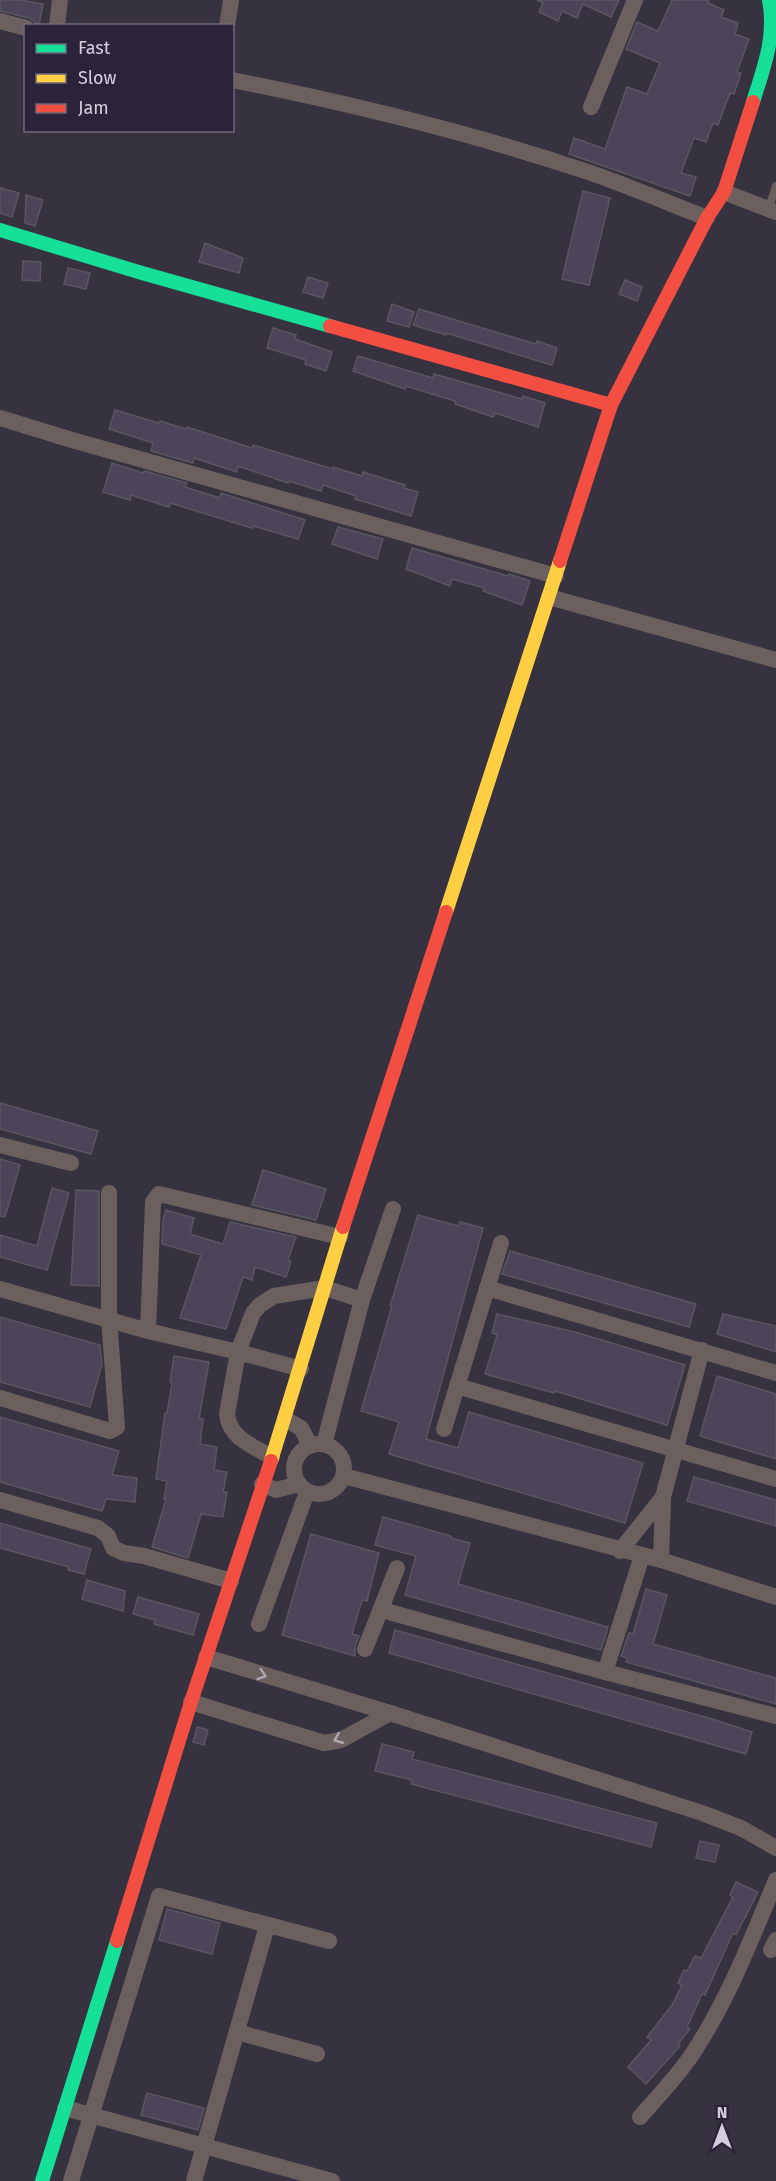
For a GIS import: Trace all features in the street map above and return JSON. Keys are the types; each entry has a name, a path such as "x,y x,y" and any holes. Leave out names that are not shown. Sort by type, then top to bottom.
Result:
{"street":[{"path":"57,24 60,0"},
{"path":"227,24 231,0"},
{"path":"591,107 635,0"},
{"path":"42,2181 191,1702 285,1419 340,1237 610,405 707,218 724,192 772,43 774,17 772,3"},
{"path":"0,21 24,27"},
{"path":"234,80 327,99 436,126 589,172 707,218"},
{"path":"724,192 772,211"},
{"path":"0,230 142,273 610,405"},
{"path":"0,417 94,446 556,576"},
{"path":"549,597 776,660"},
{"path":"0,1144 71,1162"},
{"path":"0,1398 113,1431 118,1424 110,1193"},
{"path":"145,1329 153,1202 159,1194 340,1237"},
{"path":"303,1488 294,1474 295,1462 301,1452 317,1444 393,1209"},
{"path":"444,1429 501,1243"},
{"path":"272,1457 238,1436 227,1414 238,1352 253,1313 266,1300 274,1296 325,1288 362,1300"},
{"path":"487,1288 776,1372"},
{"path":"0,1289 301,1369"},
{"path":"661,1560 663,1497 702,1350"},
{"path":"457,1386 776,1479"},
{"path":"262,1484 276,1490 303,1488 316,1494 334,1490 344,1476 345,1466 341,1455 334,1448 317,1444 301,1428 285,1419"},
{"path":"344,1476 620,1551 661,1560 776,1597"},
{"path":"259,1624 303,1488"},
{"path":"620,1551 663,1497"},
{"path":"0,1500 98,1528 108,1536 113,1548 124,1553 144,1556 231,1581"},
{"path":"605,1672 642,1556"},
{"path":"365,1649 397,1568"},
{"path":"382,1610 605,1672 776,1716"},
{"path":"206,1657 390,1713 702,1814 741,1828 776,1848"},
{"path":"191,1702 324,1743 341,1740 390,1713"},
{"path":"640,2117 675,2078 696,2050 735,1978 776,1880"},
{"path":"134,1888 329,1941"},
{"path":"71,2181 159,1896"},
{"path":"194,2181 267,1926"},
{"path":"237,2032 317,2054"},
{"path":"65,2108 332,2181"}],"lane":[{"path":"772,211 776,186"}],"building":[{"path":"0,0 21,0 43,4 39,24 29,18 0,11"},
{"path":"537,0 619,0 611,17 583,4 577,18 562,11 558,21 539,12 543,3"},
{"path":"672,0 709,0 708,3 724,10 721,17 738,23 735,34 749,39 737,72 741,73 734,94 730,93 718,125 713,123 706,142 694,138 681,173 696,177 690,196 569,154 574,138 605,149 627,87 647,94 660,63 626,49 637,22 658,31"},
{"path":"0,188 19,193 12,217 0,213"},
{"path":"583,191 610,198 589,285 562,279"},
{"path":"26,195 43,200 35,226 25,223"},
{"path":"205,243 243,258 239,273 199,262"},
{"path":"23,261 41,262 40,281 22,280"},
{"path":"68,268 90,273 86,289 64,284"},
{"path":"308,277 328,283 323,298 303,292"},
{"path":"625,280 642,287 637,301 619,294"},
{"path":"392,304 414,312 409,327 387,321"},
{"path":"419,309 536,344 537,341 557,348 552,365 413,325"},
{"path":"273,328 296,335 295,339 332,352 326,371 305,364 306,360 267,348"},
{"path":"358,356 433,378 434,374 522,399 523,396 545,403 538,427 495,413 493,417 455,404 455,401 406,386 405,389 353,371"},
{"path":"115,410 159,423 160,421 186,429 187,427 252,448 253,445 333,469 333,467 362,476 363,472 405,485 404,488 418,492 411,516 355,499 356,496 323,485 321,491 289,481 288,483 238,466 237,472 194,458 193,463 151,451 153,443 109,429"},
{"path":"112,463 187,483 185,487 220,498 221,493 305,520 298,539 253,526 252,528 170,503 169,507 131,495 130,500 103,492"},
{"path":"338,527 383,539 377,559 332,544"},
{"path":"412,548 530,581 522,605 483,591 484,588 452,579 450,586 406,569"},
{"path":"0,1103 98,1131 91,1154 0,1129"},
{"path":"0,1159 20,1165 5,1217 0,1216"},
{"path":"263,1170 326,1189 316,1220 252,1205"},
{"path":"52,1188 69,1193 47,1270 0,1257 0,1235 37,1246"},
{"path":"76,1190 99,1191 99,1286 71,1285"},
{"path":"166,1210 194,1218 190,1234 223,1244 230,1222 296,1237 288,1260 291,1261 286,1277 255,1267 252,1280 243,1277 226,1329 180,1318 201,1255 162,1244 163,1220"},
{"path":"418,1215 458,1226 460,1222 483,1228 426,1439 458,1448 469,1412 643,1463 625,1523 389,1454 399,1422 361,1411"},
{"path":"510,1251 696,1304 689,1327 502,1274"},
{"path":"497,1314 575,1332 685,1365 667,1425 555,1391 554,1393 485,1374 497,1335 492,1333"},
{"path":"723,1314 776,1326 776,1352 717,1334"},
{"path":"0,1317 100,1345 102,1364 90,1407 0,1382"},
{"path":"174,1356 209,1362 199,1418 203,1419 200,1444 217,1447 214,1470 227,1472 223,1492 227,1492 223,1517 201,1514 188,1558 152,1547 166,1499 164,1499 167,1481 156,1479 165,1413 167,1413 172,1383 170,1382"},
{"path":"717,1376 776,1394 776,1459 700,1436"},
{"path":"0,1417 119,1451 112,1475 137,1478 135,1502 106,1499 102,1511 0,1482"},
{"path":"694,1477 776,1500 776,1526 687,1501"},
{"path":"383,1517 470,1543 458,1584 608,1627 601,1650 405,1595 416,1556 375,1545"},
{"path":"0,1523 91,1549 84,1574 68,1570 69,1567 0,1548"},
{"path":"311,1534 379,1553 367,1601 362,1600 352,1634 359,1636 355,1646 355,1656 282,1635"},
{"path":"87,1580 125,1591 123,1611 82,1599"},
{"path":"646,1589 667,1595 653,1644 776,1678 776,1704 626,1662 627,1658 621,1656 629,1633 633,1634"},
{"path":"138,1597 199,1614 193,1635 154,1624 155,1620 133,1614"},
{"path":"395,1630 752,1732 746,1754 389,1653"},
{"path":"197,1727 208,1730 204,1745 193,1742"},
{"path":"382,1744 414,1752 412,1759 657,1823 651,1847 411,1784 412,1780 375,1771"},
{"path":"700,1841 719,1845 715,1862 696,1858"},
{"path":"736,1882 758,1892 736,1935 733,1933 705,1995 702,1994 687,2027 690,2029 678,2044 680,2046 646,2084 628,2067 651,2040 647,2037 672,2005 682,1985 678,1983 684,1970 687,1971 695,1956 701,1958 733,1897 730,1895"},
{"path":"167,1909 220,1923 212,1954 159,1940"},
{"path":"147,2093 204,2108 198,2130 141,2115"}],"traffic: fast":[{"path":"753,102 770,39 769,0"},
{"path":"0,230 330,326"},
{"path":"42,2181 117,1941"}],"traffic: slow":[{"path":"446,912 560,561"},
{"path":"271,1461 343,1227"}],"traffic: jam":[{"path":"560,561 611,405 707,218 724,192 753,102"},
{"path":"330,326 611,405"},
{"path":"343,1227 446,912"},
{"path":"117,1941 191,1702 271,1461"}]}
